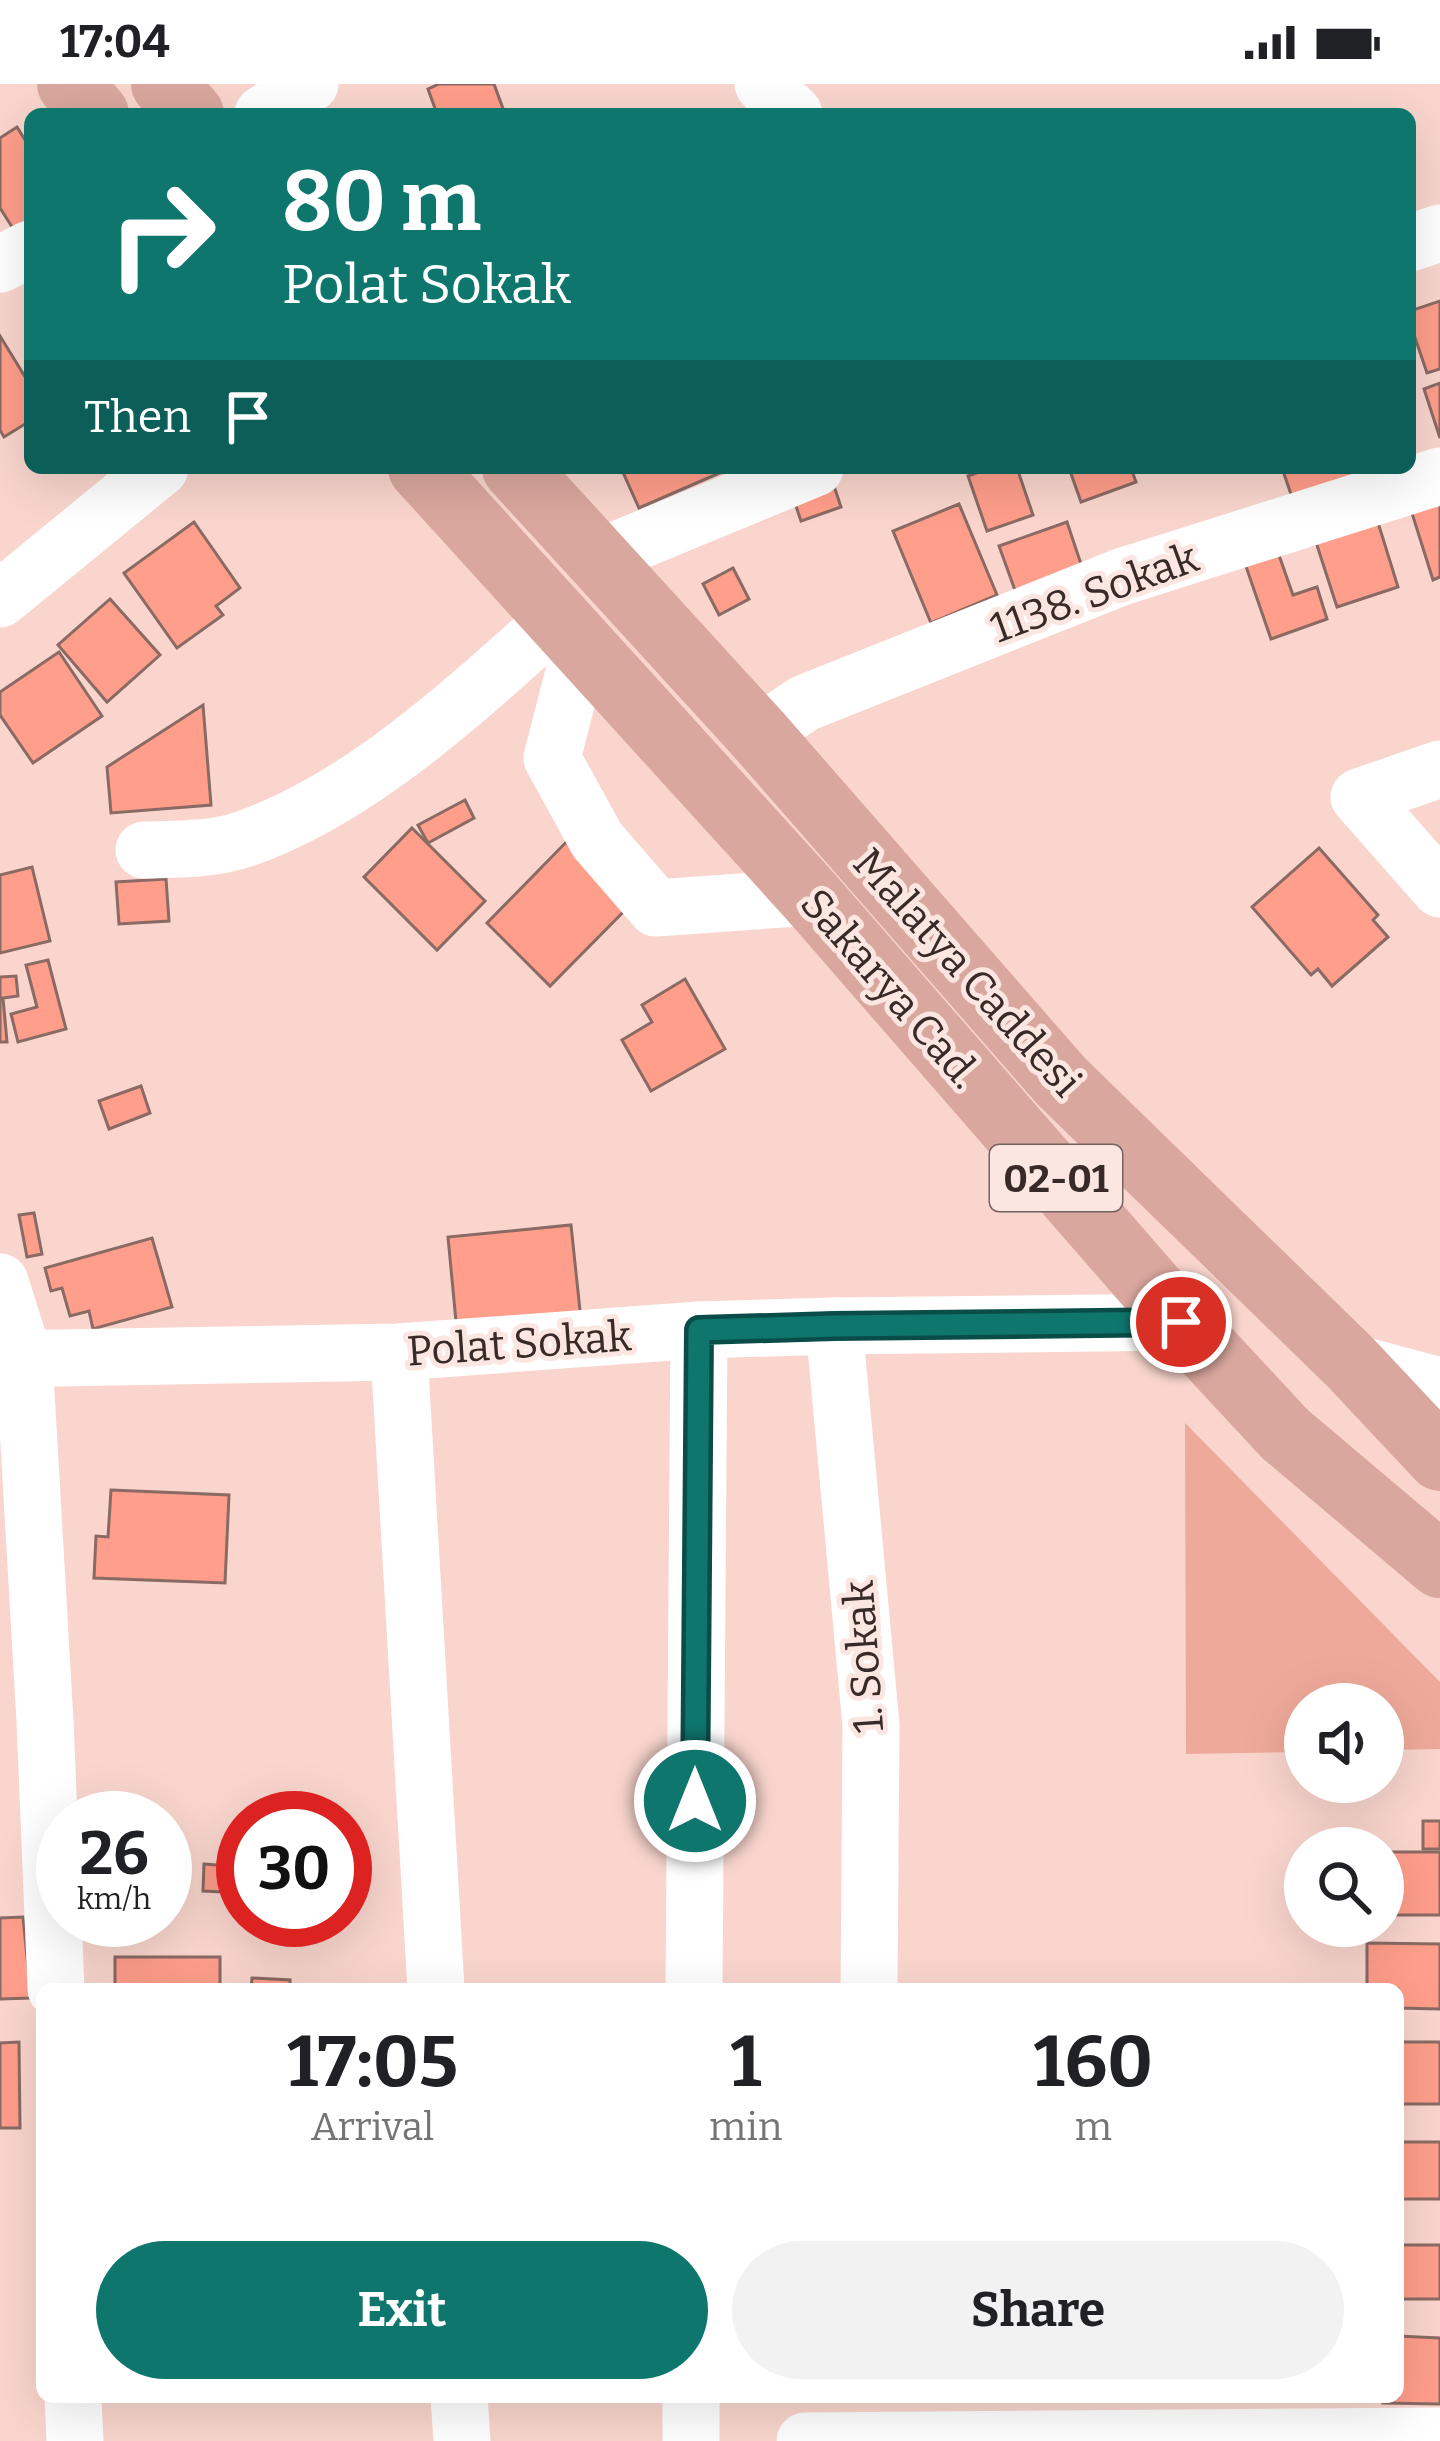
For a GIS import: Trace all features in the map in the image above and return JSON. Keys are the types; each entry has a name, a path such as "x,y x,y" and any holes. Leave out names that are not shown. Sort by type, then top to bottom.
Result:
{"main road":[{"path":"70,84 91,108"},
{"path":"164,84 186,108"},
{"name":"02-01","path":"426,474 569,631"},
{"name":"Malatya Caddesi","path":"520,474 758,734 1061,1081 1350,1361 1440,1458"},
{"name":"Sakarya Cad.","path":"569,631 825,912 1181,1322 1285,1434 1440,1565"},
{"path":"825,912 888,881"},
{"path":"956,1063 1006,1018"}],"street":[{"path":"272,108 310,84"},
{"path":"763,84 788,108"},
{"path":"0,599 153,474"},
{"path":"597,558 800,474"},
{"name":"1138. Sokak","path":"758,734 805,703 1121,577 1440,476"},
{"path":"144,850 240,841 297,818 365,775 493,675 569,631"},
{"path":"569,631 552,758 598,840 656,908 825,912"},
{"path":"1440,769 1359,797 1440,889"},
{"path":"0,1282 12,1358 45,1721 56,1983"},
{"name":"Polat Sokak","path":"12,1358 398,1352 699,1330 1181,1322"},
{"name":"1. Sokak","path":"834,1326 871,1725 869,1983"},
{"path":"694,1983 699,1330"},
{"path":"398,1352 436,1983"},
{"path":"1350,1361 1440,1386"},
{"path":"73,2403 74,2441"},
{"path":"459,2403 462,2441"},
{"path":"691,2403 691,2441"},
{"path":"866,2403 866,2440"},
{"path":"805,2441 1440,2436"}],"shaded area":[{"path":"1185,1423 1440,1682 1440,1749 1404,1750 1404,1683 1284,1683 1284,1752 1186,1754"}],"building":[{"path":"439,84 494,84 503,108 435,108 428,89"},
{"path":"17,127 24,138 24,224 14,230 0,208 0,138"},
{"path":"1440,301 1440,369 1427,373 1416,341 1416,309"},
{"path":"0,336 24,375 24,425 4,437 0,430"},
{"path":"1440,383 1440,438 1424,389"},
{"path":"624,474 717,474 639,508"},
{"path":"1019,474 1033,515 987,531 968,476"},
{"path":"1071,474 1133,474 1136,482 1081,502"},
{"path":"1284,474 1359,474 1362,482 1295,506"},
{"path":"834,486 841,507 801,521 794,500"},
{"path":"1440,501 1440,577 1433,580 1411,510"},
{"path":"959,504 997,595 931,623 893,531"},
{"path":"1376,516 1398,587 1337,607 1314,536"},
{"path":"194,522 240,588 216,606 223,615 177,648 124,573"},
{"path":"1067,522 1083,570 1016,593 999,546"},
{"path":"1274,541 1293,595 1317,587 1327,619 1271,639 1241,552"},
{"path":"733,568 749,599 719,615 703,584"},
{"path":"110,599 160,655 107,702 58,645"},
{"path":"59,652 102,716 33,763 0,715 0,692"},
{"path":"203,705 211,805 111,813 107,767"},
{"path":"465,800 474,818 428,843 418,825"},
{"path":"412,828 485,901 437,950 364,877"},
{"path":"577,831 641,894 550,986 487,923"},
{"path":"1319,848 1378,915 1373,920 1388,937 1332,986 1318,969 1311,975 1252,907"},
{"path":"32,867 50,941 0,953 0,875"},
{"path":"166,879 169,921 119,924 116,882"},
{"path":"48,960 66,1029 18,1042 11,1014 37,1007 26,965"},
{"path":"16,976 18,996 3,998 7,1042 0,1042 0,977"},
{"path":"685,979 725,1049 651,1091 622,1040 652,1022 642,1005"},
{"path":"141,1086 150,1113 109,1129 99,1101"},
{"path":"34,1213 42,1254 27,1257 19,1215"},
{"path":"571,1225 581,1320 457,1332 448,1237"},
{"path":"152,1238 172,1307 93,1329 89,1311 70,1316 62,1288 51,1291 45,1268"},
{"path":"111,1490 229,1495 225,1583 94,1578 96,1536 108,1537"},
{"path":"1423,1821 1440,1821 1440,1849 1423,1849"},
{"path":"1404,1852 1440,1852 1440,1915 1404,1915"},
{"path":"204,1864 216,1865 216,1892 203,1891"},
{"path":"23,1917 31,1998 0,1999 0,1918"},
{"path":"1440,1944 1440,2009 1404,2008 1404,1983 1367,1983 1367,1947"},
{"path":"115,1957 220,1957 220,1983 115,1983"},
{"path":"252,1978 290,1980 290,1983 252,1983"},
{"path":"19,2042 20,2128 0,2128 0,2043"},
{"path":"1404,2042 1440,2042 1440,2104 1404,2104"},
{"path":"1404,2142 1440,2142 1440,2199 1404,2199"},
{"path":"1404,2245 1440,2245 1440,2299 1404,2299"},
{"path":"1404,2336 1440,2338 1440,2404 1383,2403 1404,2403"}],"route":[{"path":"695,1801 699,1330 1181,1322"}]}
